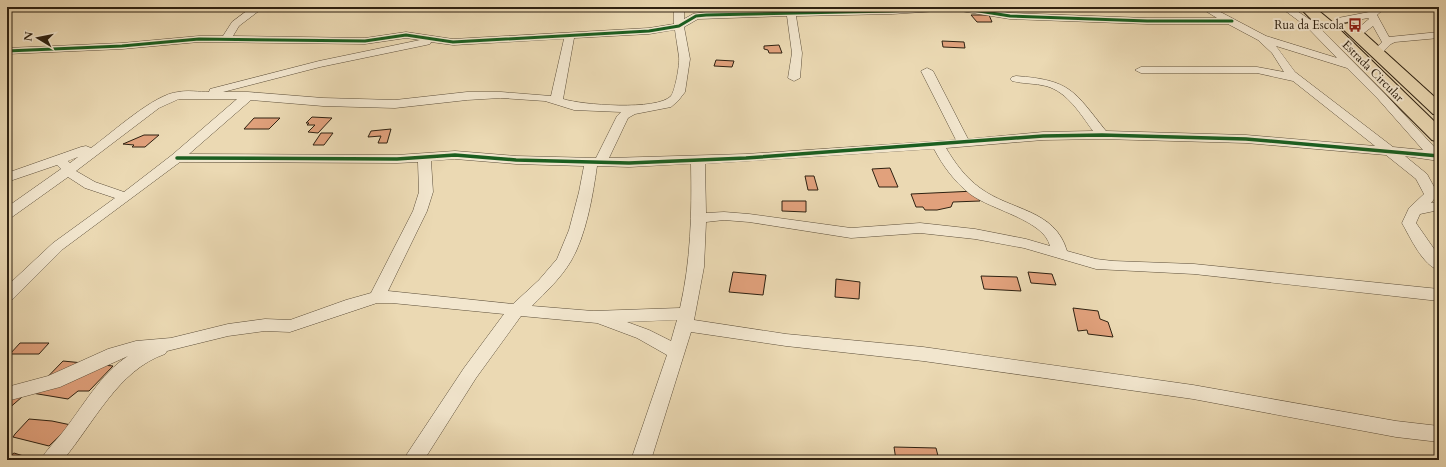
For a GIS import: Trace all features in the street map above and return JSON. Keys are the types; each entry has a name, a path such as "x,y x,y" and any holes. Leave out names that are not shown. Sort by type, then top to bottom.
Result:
{"main road":[{"name":"Estrada Circular","path":"1306,7 1326,24 1439,136"},
{"name":"Estrada Circular","path":"1325,7 1356,34 1382,47 1439,110"}],"street":[{"path":"227,40 229,31 233,25 259,7"},
{"path":"413,460 470,373 517,310 545,284 564,260 576,230 596,162 623,116 631,111 667,104 674,99 679,92 685,59 679,7"},
{"path":"684,7 706,15"},
{"path":"7,51 122,46 194,40 365,41 406,35 453,42 637,32 680,26 696,16 706,15 791,13 860,9 954,7 1010,16 1147,21 1232,21"},
{"path":"1204,7 1262,38 1320,55 1354,69"},
{"path":"1285,7 1311,25 1438,159"},
{"path":"1356,34 1381,7"},
{"path":"791,13 797,53 794,78"},
{"path":"1341,20 1373,17"},
{"path":"1373,17 1382,47 1393,39 1439,35"},
{"path":"556,102 570,35"},
{"path":"1262,38 1276,51 1291,74 1391,151 1422,177 1431,194 1424,203 1414,211 1409,223 1429,255 1439,265"},
{"path":"195,95 319,64 433,40"},
{"path":"1257,70 1284,62"},
{"path":"1141,70 1257,70 1296,78"},
{"path":"927,71 964,143"},
{"path":"1016,79 1041,82 1064,90 1072,97 1102,135"},
{"path":"7,178 64,164 108,142 163,99 178,95 248,96 347,103 395,104 467,96 501,94 526,95 546,98 574,106 640,109"},
{"path":"7,295 58,246 177,158 204,132 248,96"},
{"path":"177,158 397,159 455,155 516,160 596,162 698,161 938,145 1043,136 1102,135 1246,139 1391,151 1438,159"},
{"path":"938,145 952,169 975,191 999,205 1039,222 1049,230 1056,238 1060,254"},
{"path":"377,297 420,211 426,192 424,157"},
{"path":"1422,177 1438,159"},
{"path":"641,460 686,320 696,268 698,161"},
{"path":"64,164 89,184 126,197"},
{"path":"7,214 64,164"},
{"path":"1414,211 1439,206"},
{"path":"698,218 724,216 750,218 851,232 920,228 975,234 1026,244 1060,254 1113,266 1194,269 1439,295"},
{"path":"51,460 119,373 128,365 147,353 171,344 228,330 265,325 290,326 352,304 377,297 415,299 593,317 686,320 786,340 923,354 1186,391 1396,429 1439,434"},
{"path":"593,317 643,334 676,352"},
{"path":"7,394 53,382 114,354 136,347 171,344"}],"building":[{"path":"971,15 989,15 992,22 977,22"},
{"path":"942,41 964,42 965,48 943,47"},
{"path":"779,45 782,53 769,53 768,50 764,49 764,46"},
{"path":"716,60 734,61 732,67 714,66"},
{"path":"312,117 332,118 318,133 308,132 315,125 307,125 309,123 306,123"},
{"path":"254,118 280,118 269,129 244,129"},
{"path":"391,129 387,143 378,143 381,136 368,137 371,131"},
{"path":"321,133 333,133 324,145 313,145"},
{"path":"144,135 159,135 145,147 132,147 134,145 123,144"},
{"path":"890,168 898,187 879,187 872,169"},
{"path":"805,176 814,176 818,190 808,190"},
{"path":"975,191 980,201 953,202 951,207 937,210 925,210 923,207 916,207 911,194"},
{"path":"782,201 806,201 806,212 782,211"},
{"path":"733,272 766,275 763,295 729,292"},
{"path":"1028,272 1052,274 1056,285 1031,283"},
{"path":"981,276 1017,277 1021,291 984,289"},
{"path":"836,279 860,282 859,299 835,297"},
{"path":"1073,308 1098,311 1100,319 1108,322 1113,337 1088,334 1087,330 1078,331"},
{"path":"20,343 49,343 39,354 10,354"},
{"path":"63,361 113,366 89,391 78,391 68,399 32,393"},
{"path":"7,394 22,397 7,410"},
{"path":"29,419 52,421 71,425 49,446 13,437"},
{"path":"894,447 936,448 939,460 896,460"},
{"path":"14,453 36,460 7,460 7,458"}],"cycle path":[{"path":"7,51 122,46 199,39 365,41 406,35 453,42 649,31 679,26 696,16 706,15 892,11 954,7 1010,16 1147,21 1232,21"},
{"path":"177,158 397,159 455,155 516,160 629,163 746,158 1043,136 1102,135 1246,139 1439,156"}],"place":[{"name":"Rua da Escola","path":"1355,25"}]}
